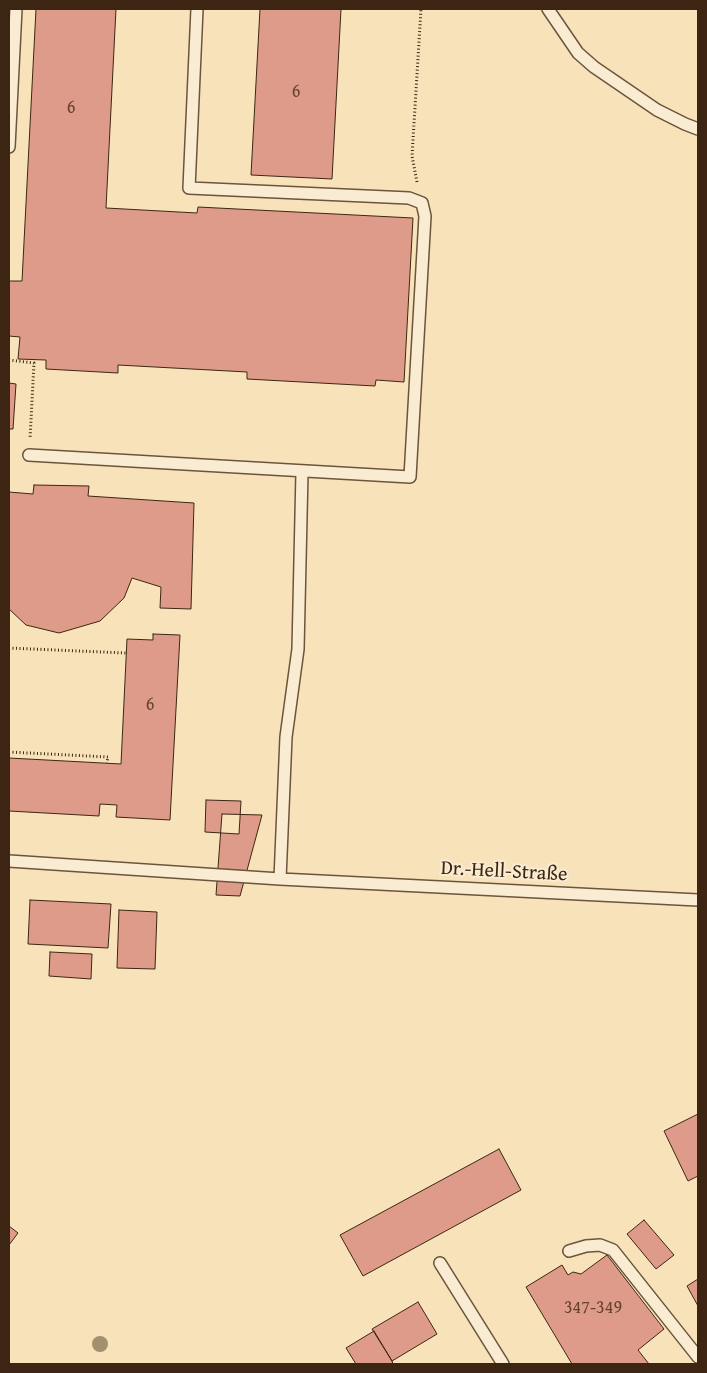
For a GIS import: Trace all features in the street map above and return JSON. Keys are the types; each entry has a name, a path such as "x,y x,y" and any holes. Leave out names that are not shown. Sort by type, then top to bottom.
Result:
{"lane":[{"path":"9,147 16,9"},
{"path":"29,455 410,477 425,216 422,203 409,198 189,188 197,9"},
{"path":"548,9 578,53 594,67 657,110 698,129"},
{"path":"280,879 286,737 298,649 302,472"},
{"name":"Dr.-Hell-Straße","path":"9,860 280,879 698,900"},
{"path":"569,1252 586,1246 600,1245 613,1250 698,1358"},
{"path":"440,1263 503,1364"}],"path":[{"path":"421,9 412,156 422,203"},
{"path":"9,360 34,363 29,455"},
{"path":"9,648 126,653"},
{"path":"9,752 108,757 107,763"}],"building":[{"path":"36,9 116,9 106,208 197,213 198,207 413,218 404,382 376,380 375,386 247,379 247,372 118,365 118,373 46,369 46,360 18,359 20,337 9,336 9,281 22,281"},
{"path":"260,9 341,9 332,179 251,175"},
{"path":"9,383 16,384 13,429 9,429"},
{"path":"34,485 89,486 88,496 194,503 191,609 160,608 161,587 132,578 124,598 100,621 59,633 26,625 9,609 9,492 33,494"},
{"path":"153,634 180,635 170,820 116,817 117,805 100,804 99,816 9,811 9,758 121,764 127,639 153,640"},
{"path":"206,800 241,801 239,834 205,832"},
{"path":"222,814 262,815 240,896 216,895"},
{"path":"30,900 111,904 108,948 28,944"},
{"path":"119,910 157,912 155,969 117,968"},
{"path":"50,952 92,954 91,979 49,976"},
{"path":"698,1114 698,1176 688,1181 664,1131"},
{"path":"499,1149 521,1190 363,1276 340,1235"},
{"path":"644,1220 674,1255 656,1269 627,1234"},
{"path":"9,1226 18,1233 9,1245"},
{"path":"607,1255 664,1329 638,1350 649,1364 572,1364 526,1287 562,1265 568,1275 573,1272 581,1274"},
{"path":"698,1279 698,1306 687,1286"},
{"path":"418,1302 437,1334 392,1361 372,1329"},
{"path":"374,1331 393,1364 356,1364 346,1348"}]}
